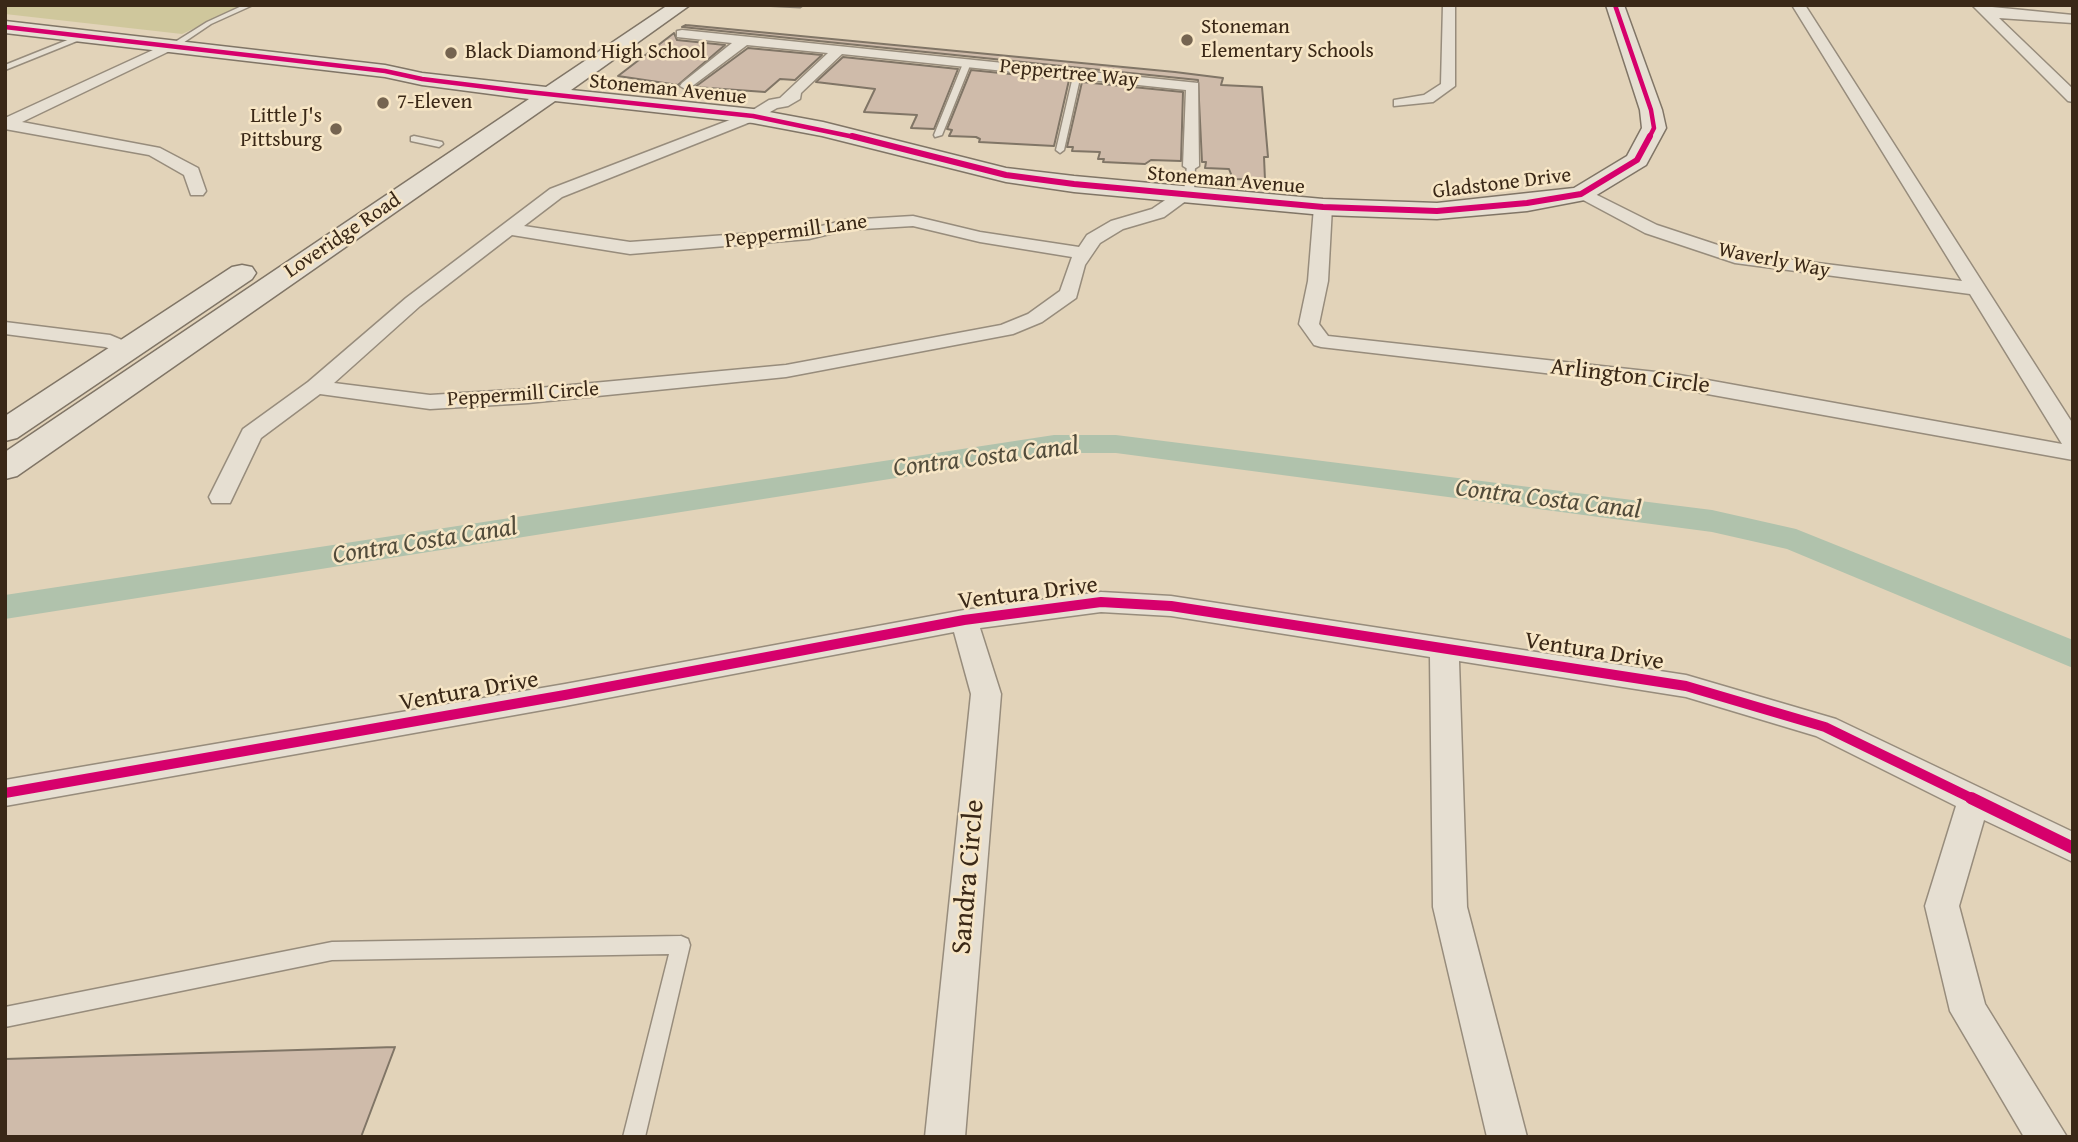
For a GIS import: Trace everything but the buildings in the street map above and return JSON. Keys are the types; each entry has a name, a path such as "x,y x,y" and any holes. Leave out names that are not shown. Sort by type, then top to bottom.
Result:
{"street":[{"name":"Loveridge Road","path":"5,468 542,88 648,5"},
{"name":"Loveridge Road","path":"5,431 427,141 542,88 681,5"},
{"path":"1399,103 1428,99 1448,86 1449,5"},
{"name":"Gladstone Drive","path":"1323,207 1437,211 1527,203 1581,194 1637,160 1654,128 1615,5"},
{"path":"1798,5 2073,442"},
{"path":"1982,9 2073,19"},
{"path":"1982,9 2073,98"},
{"name":"Stoneman Avenue","path":"5,27 385,71 458,89 542,88"},
{"name":"Peppertree Way","path":"682,34 1193,86 1191,166"},
{"path":"687,86 744,40"},
{"path":"6,124 171,47"},
{"path":"221,497 251,434 316,387 413,302 556,193 783,103 795,96 793,92 839,50"},
{"name":"Stoneman Avenue","path":"385,71 436,70 542,88 784,111 832,120 1000,162 1137,181 1189,192 1323,207"},
{"path":"6,124 154,151 192,172 197,191"},
{"path":"1082,253 1093,239 1117,225 1158,213 1189,192"},
{"name":"Waverly Way","path":"1581,194 1651,229 1742,258 1978,289"},
{"name":"Arlington Circle","path":"1323,207 1318,281 1309,324 1321,341 1674,381 2073,453"},
{"name":"Peppermill Lane","path":"509,229 630,248 809,234 858,223 913,221 979,237 1082,253"},
{"name":"Peppermill Circle","path":"316,387 430,402 786,371 1006,330 1035,318 1069,294 1082,253"},
{"path":"5,328 110,341 127,349"},
{"name":"Ventura Drive","path":"5,793 565,695 964,620 1101,602 1171,606 1686,686 1825,727 2073,848"},
{"name":"Sandra Circle","path":"945,1137 986,694 964,620"},
{"path":"1444,648 1450,907 1507,1137"},
{"path":"1974,800 1942,906 1968,1011 2047,1137"}],"lane":[{"path":"171,47 209,23 250,5"},
{"path":"764,5 800,5"},
{"path":"5,68 83,37"},
{"path":"938,135 967,63"},
{"path":"1060,150 1077,74"},
{"name":"Peppertree Way","path":"1189,192 1191,166"},
{"path":"5,1017 332,951 681,945 634,1137"}],"shaded area":[{"path":"5,5 245,5 182,34 5,14"}],"waterway":[{"name":"Contra Costa Canal","path":"5,607 1054,444 1116,444 1712,521 1796,540 2073,655"}],"cycle path":[{"path":"5,27 385,71 422,79 519,91 753,116 823,129 1006,175 1074,184 1323,207 1437,211 1527,203 1581,194 1637,160 1654,128 1651,110 1615,5"},
{"path":"5,793 565,695 964,620 1101,602 1171,606 1686,686 1825,727 2073,848"}],"place":[{"name":"Stoneman Elementary Schools","path":"1187,40"},
{"name":"Black Diamond High School","path":"451,53"},
{"name":"7-Eleven","path":"383,103"},
{"name":"Little J's Pittsburg","path":"336,129"}]}
